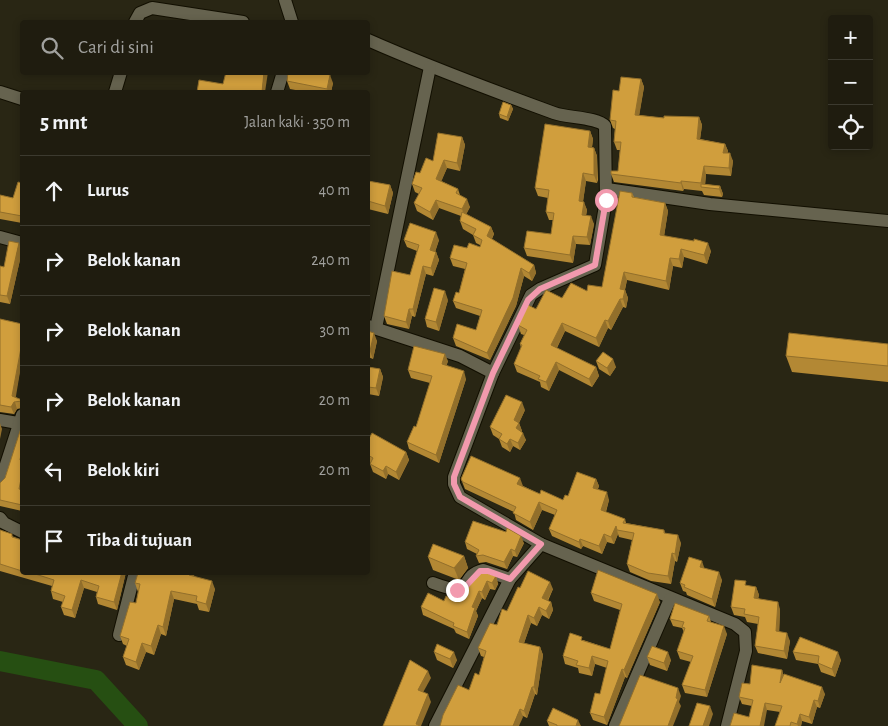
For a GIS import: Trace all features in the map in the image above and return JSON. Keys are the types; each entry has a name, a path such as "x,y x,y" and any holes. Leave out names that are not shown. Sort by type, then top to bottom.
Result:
{"street":[{"path":"285,0 291,20"},
{"path":"137,20 140,13 152,8 230,20"},
{"path":"370,41 430,67 558,114 604,124 607,135 606,189 595,265 540,289 531,295 493,373 457,468 454,484 460,497 467,502 541,544 670,599 735,624 745,632 746,651 727,726"},
{"path":"430,67 372,327 460,356 493,373"},
{"path":"115,90 119,75"},
{"path":"278,90 282,75"},
{"path":"0,92 20,98"},
{"path":"606,189 710,204 888,221"},
{"path":"0,238 20,243"},
{"path":"0,420 20,419 0,483"},
{"path":"0,518 4,523 20,531"},
{"path":"435,726 510,579 541,544"},
{"path":"433,583 457,590 464,588 474,575 483,570 510,579"},
{"path":"119,635 135,575"},
{"path":"615,726 670,599"}],"building":[{"path":"225,75 264,75 262,90 197,90 199,80 223,84"},
{"path":"288,75 330,75 327,89 287,81"},
{"path":"621,77 641,79 635,115 664,118 664,116 699,117 697,139 725,144 723,153 730,153 729,168 704,166 701,183 681,181 681,183 611,174 611,171 618,171 621,142 614,142 616,121 610,120 613,90 619,91"},
{"path":"503,102 511,105 507,117 499,114"},
{"path":"545,124 590,131 588,147 594,148 594,175 583,173 579,201 584,202 582,215 591,216 587,237 573,236 570,255 524,248 527,231 551,234 554,213 546,212 549,190 535,188"},
{"path":"438,133 462,137 457,163 444,160 436,179 458,189 456,193 467,199 462,209 436,200 430,212 414,203 422,188 412,184 416,172 420,173 426,158 433,161"},
{"path":"370,181 390,185 385,206 370,202"},
{"path":"18,182 20,182 20,216 0,212 0,195 13,198"},
{"path":"701,184 720,186 719,189 701,187"},
{"path":"620,191 632,193 632,197 665,203 660,235 694,241 694,239 708,243 704,255 681,249 679,259 670,258 666,281 624,272 620,289 625,290 623,299 620,299 608,321 605,320 596,338 562,323 551,345 596,367 589,379 556,362 546,382 538,379 540,376 514,364 522,345 520,344 527,330 518,325 528,305 536,309 546,290 562,298 571,283 587,291 588,285 602,287"},
{"path":"462,212 491,227 487,236 534,265 529,273 521,268 513,298 487,353 453,338 457,324 476,330 482,310 453,301 456,292 459,293 467,263 450,258 454,245 467,248 469,243 480,247 482,240 473,235 476,229 460,221"},
{"path":"410,223 436,232 430,250 436,252 431,268 423,266 413,309 409,309 406,322 384,316 392,271 410,275 419,245 404,240"},
{"path":"9,241 19,243 7,296 0,295 0,266 4,267"},
{"path":"434,288 445,291 436,322 425,319"},
{"path":"0,319 20,324 20,353 12,396 20,399 20,401 14,402 11,407 0,405"},
{"path":"370,332 374,333 370,351"},
{"path":"789,333 888,344 888,366 786,356"},
{"path":"414,346 445,354 442,364 464,371 436,455 407,442 414,426 416,427 432,376 408,370"},
{"path":"603,352 613,359 607,368 596,361"},
{"path":"370,367 380,369 376,388 370,387"},
{"path":"506,395 522,402 514,420 519,423 516,428 523,433 518,443 510,439 507,444 499,439 502,434 490,427"},
{"path":"20,431 20,505 0,500 0,483 5,478"},
{"path":"372,433 406,452 396,472 386,466 383,471 370,464 373,458 370,456 370,436"},
{"path":"471,456 520,478 517,484 540,494 541,490 563,500 565,495 568,496 577,472 596,479 593,488 607,492 601,510 625,519 623,523 664,530 664,533 678,535 675,554 672,553 668,576 648,573 627,564 634,533 617,530 616,526 611,537 604,534 599,546 580,539 579,542 549,529 557,510 539,502 530,522 513,513 516,507 463,482 461,479"},
{"path":"473,521 506,532 507,528 521,536 515,551 511,549 504,562 483,555 476,556 479,550 465,542"},
{"path":"0,530 20,539 20,570 0,564"},
{"path":"433,544 464,556 454,568 428,557"},
{"path":"689,557 702,561 700,567 719,572 712,599 684,587 685,585 680,583"},
{"path":"598,570 657,594 624,670 622,669 604,717 590,713 595,693 600,694 608,661 592,656 589,668 576,665 578,661 563,656 570,633 582,637 581,640 610,649 622,604 591,593"},
{"path":"481,571 496,576 492,583 487,581 482,592 479,591 472,607 475,608 467,632 453,626 454,623 421,607 428,593 444,601 446,596 452,599 456,589 464,587 476,573"},
{"path":"528,571 550,582 542,598 551,602 546,611 539,607 534,618 528,615 519,642 540,647 534,687 532,687 524,711 520,709 513,726 440,726 443,715 458,685 469,690 475,673 479,675 486,651 478,648 490,623 497,625 502,609 507,611"},
{"path":"38,575 121,575 114,602 96,597 99,586 81,580 72,610 61,607 65,596 51,591 54,580"},
{"path":"137,575 189,575 212,581 206,604 196,601 197,596 171,591 163,627 158,625 151,646 142,643 136,662 123,657 129,639 120,636 130,602 136,603 140,584 135,583"},
{"path":"735,580 746,581 745,585 756,587 754,598 778,602 776,631 787,633 784,651 755,646 759,617 744,614 745,609 731,607"},
{"path":"675,603 709,616 707,621 724,626 705,690 682,685 693,656 677,651 685,628 682,627 684,622 670,619"},
{"path":"800,637 838,652 832,669 818,663 819,656 793,652"},
{"path":"437,644 454,652 450,659 434,652"},
{"path":"652,646 668,652 664,663 647,657"},
{"path":"410,660 428,671 418,690 428,694 416,724 420,726 383,726"},
{"path":"752,665 782,670 780,683 784,674 822,687 818,701 814,700 809,717 800,714 797,724 791,722 790,726 775,726 782,706 765,703 760,726 730,726 734,713 749,717 753,700 739,697 742,683 750,684"},
{"path":"640,675 678,688 676,698 678,699 668,726 619,726"},
{"path":"697,703 710,706 703,726 689,726"},
{"path":"553,708 578,720 576,726 557,726 547,721"}],"waterway":[{"path":"0,661 96,680 138,726"}],"route":[{"path":"457,590 464,588 474,575 483,570 510,579 541,544 460,497 456,491 454,477 493,373 531,295 540,289 595,265 606,200"}]}
